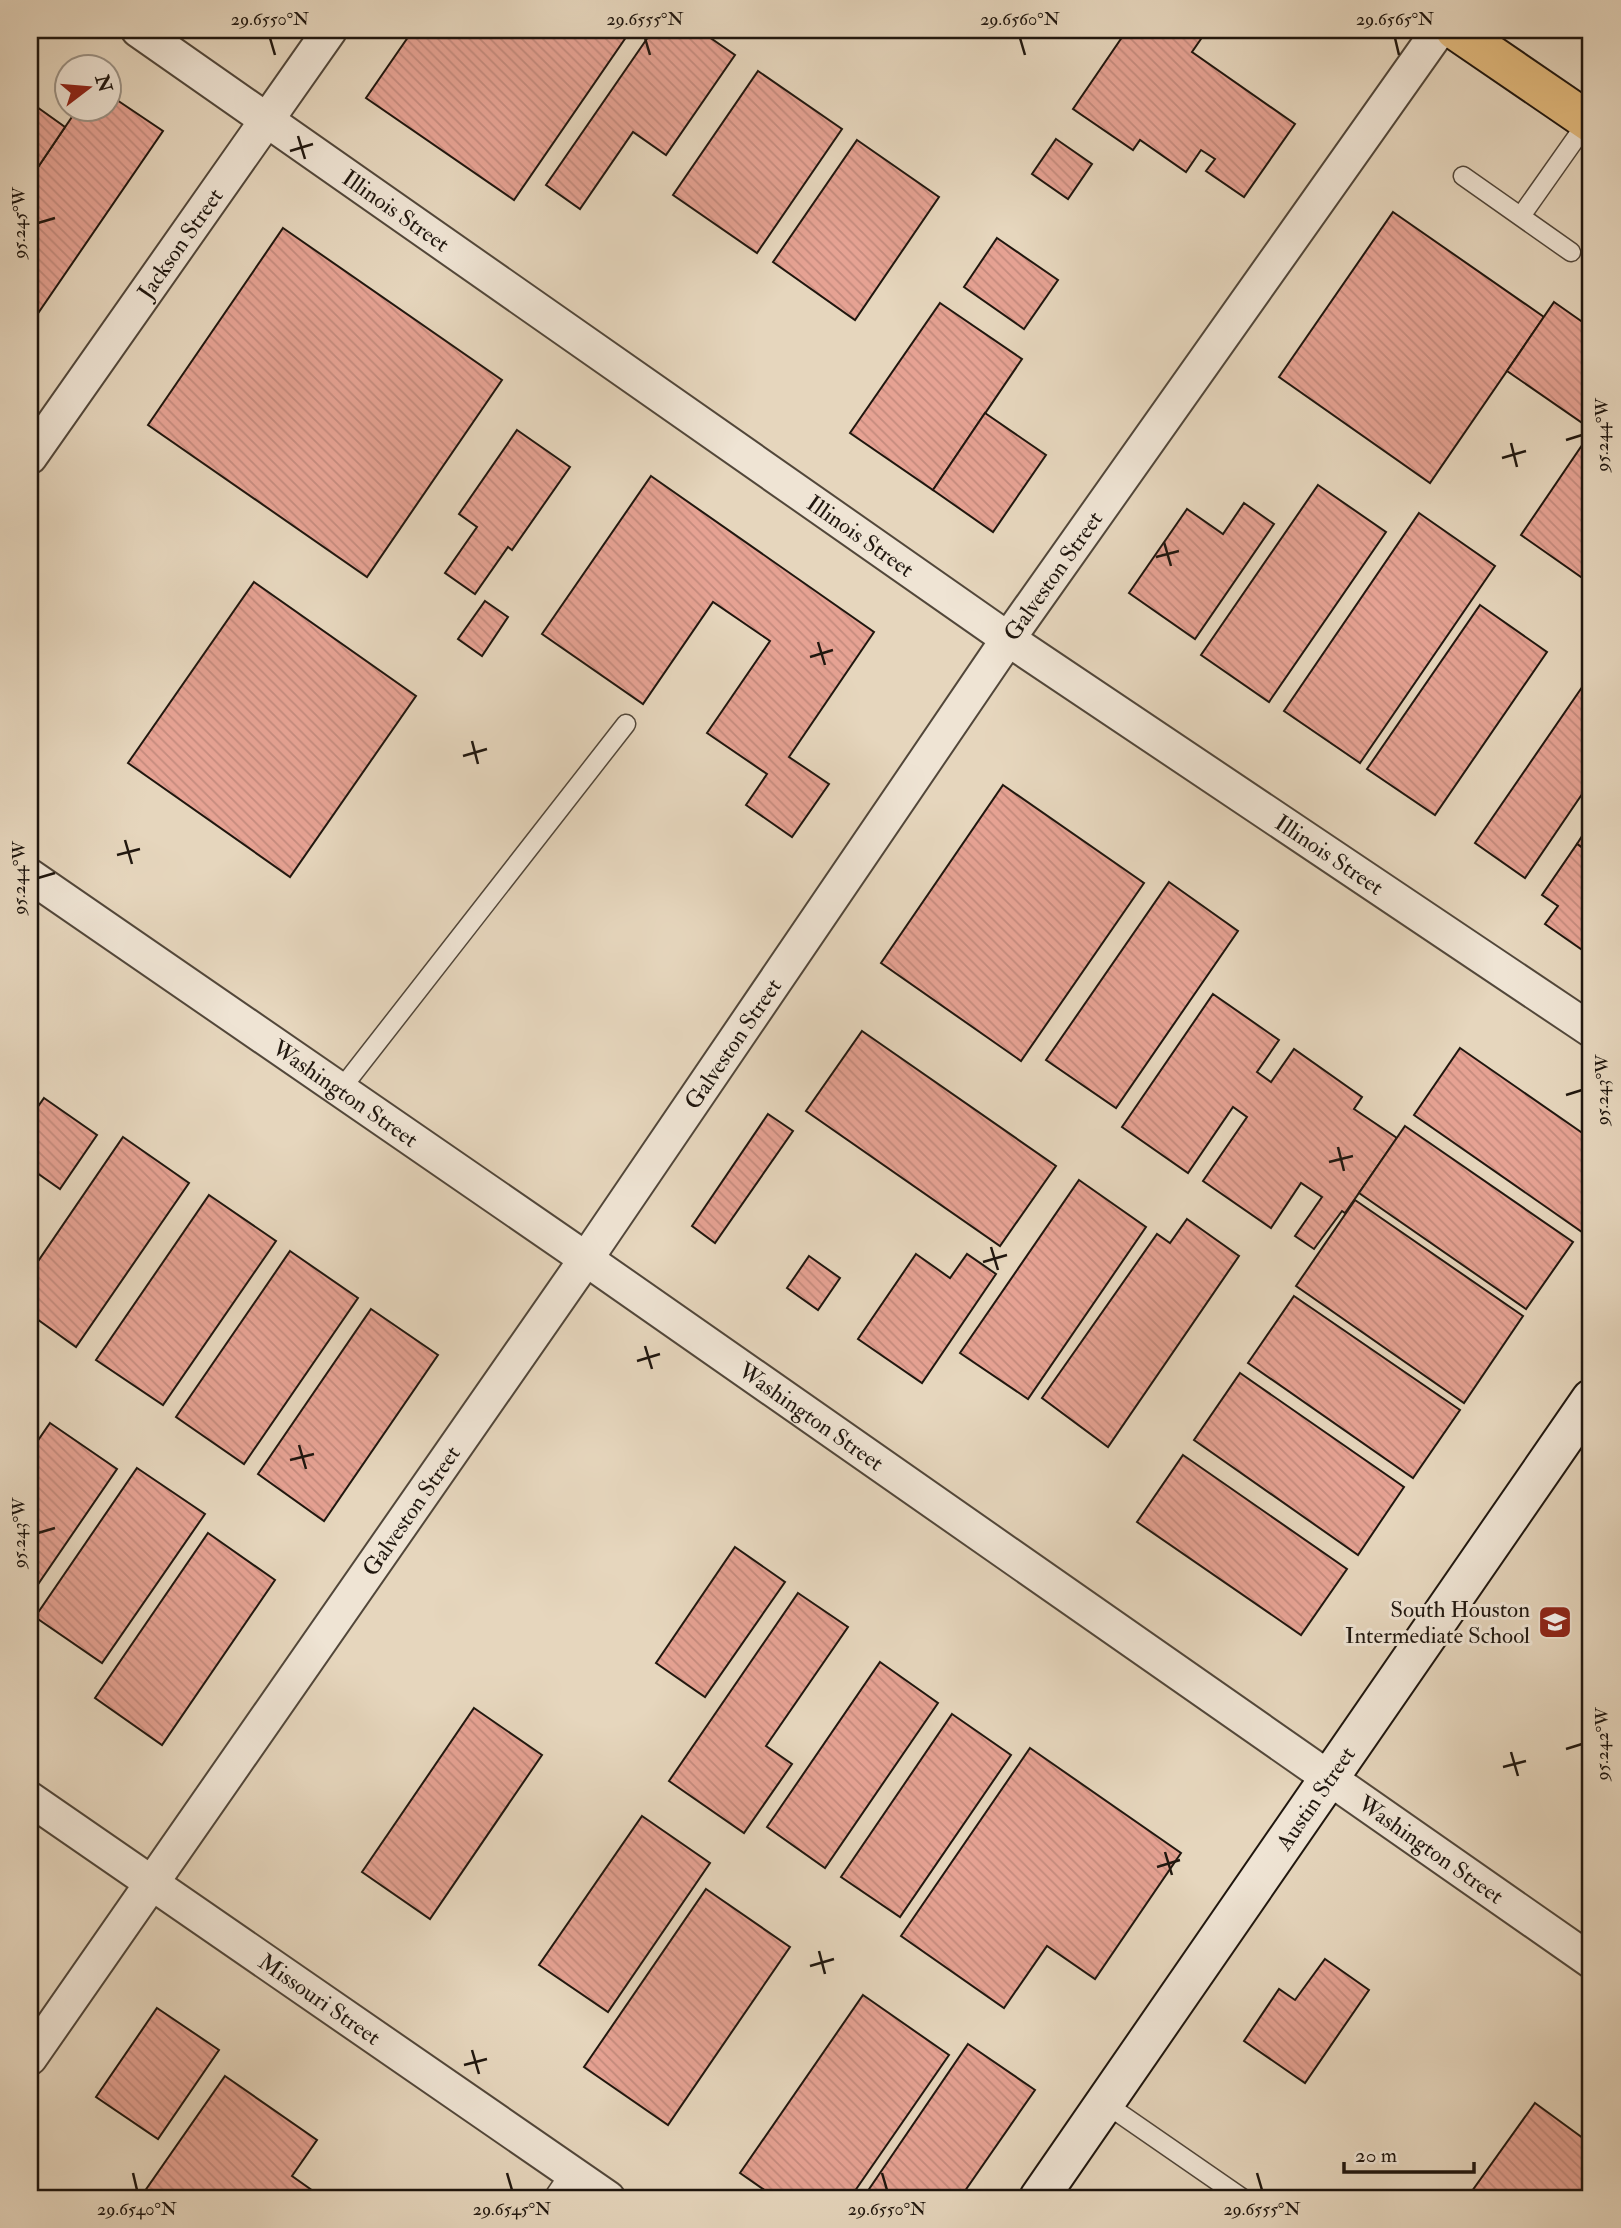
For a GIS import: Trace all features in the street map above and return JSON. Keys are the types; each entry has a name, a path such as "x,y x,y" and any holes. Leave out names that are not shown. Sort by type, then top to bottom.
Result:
{"main road":[{"path":"1455,30 1589,122"}],"street":[{"name":"Illinois Street","path":"138,30 1008,639 1591,1030"},
{"name":"Jackson Street","path":"30,457 330,30"},
{"name":"Galveston Street","path":"30,2058 586,1259 1008,639 1439,30"},
{"name":"Washington Street","path":"30,876 586,1259 1591,1961"},
{"name":"Austin Street","path":"1039,2198 1591,1399"},
{"name":"Missouri Street","path":"30,1799 152,1883 562,2185 608,2198"}],"lane":[{"path":"1521,216 1589,122"},
{"path":"1462,176 1571,252"},
{"path":"341,1089 626,724"},
{"path":"1106,2104 1241,2198"}],"building":[{"path":"413,30 631,30 514,200 366,98"},
{"path":"653,30 699,30 735,55 666,155 633,132 580,209 546,185"},
{"path":"1127,30 1195,30 1203,36 1192,52 1295,124 1244,197 1206,171 1215,159 1201,150 1186,172 1140,140 1133,150 1073,109"},
{"path":"758,71 842,129 757,253 673,195"},
{"path":"30,102 52,118 52,122 58,122 65,127 30,179"},
{"path":"122,103 163,131 30,325 30,179 69,122 122,122"},
{"path":"1056,139 1092,164 1068,199 1032,174"},
{"path":"857,140 939,197 855,320 773,262"},
{"path":"1393,212 1544,317 1430,483 1279,377"},
{"path":"283,228 502,380 367,577 148,425"},
{"path":"997,238 1058,280 1024,329 964,287"},
{"path":"1554,302 1591,328 1591,429 1507,371"},
{"path":"940,303 1022,359 933,490 850,433"},
{"path":"985,413 1046,455 993,532 933,490"},
{"path":"517,430 570,467 512,550 508,547 475,594 445,573 477,527 459,514"},
{"path":"1591,432 1591,584 1521,535"},
{"path":"651,476 874,632 789,757 829,784 792,837 746,805 767,774 707,733 770,641 713,602 643,704 542,634"},
{"path":"1318,485 1386,532 1269,702 1201,655"},
{"path":"1244,503 1274,524 1195,639 1129,593 1187,509 1223,534"},
{"path":"1419,513 1495,566 1360,763 1284,711"},
{"path":"254,582 416,696 290,877 128,763"},
{"path":"485,601 508,617 482,656 458,639"},
{"path":"1480,605 1547,652 1435,815 1367,769"},
{"path":"1587,680 1591,682 1591,781 1525,878 1475,843"},
{"path":"1003,785 1144,883 1021,1061 881,963"},
{"path":"1591,822 1591,854 1577,844"},
{"path":"1577,844 1591,854 1591,956 1545,924 1558,906 1542,895"},
{"path":"1169,882 1238,931 1116,1108 1046,1060"},
{"path":"1213,994 1279,1040 1257,1072 1271,1082 1294,1049 1362,1097 1354,1109 1397,1138 1345,1213 1342,1211 1314,1249 1295,1236 1322,1197 1301,1183 1271,1228 1203,1181 1247,1117 1233,1107 1188,1173 1122,1127"},
{"path":"862,1031 1056,1166 1000,1246 806,1111"},
{"path":"1460,1048 1591,1139 1591,1219 1582,1232 1414,1115"},
{"path":"44,1098 97,1135 60,1189 30,1168 30,1118"},
{"path":"768,1114 793,1131 715,1243 692,1226"},
{"path":"1405,1126 1573,1242 1526,1309 1359,1193"},
{"path":"123,1137 189,1183 76,1347 30,1314 30,1273"},
{"path":"1079,1180 1146,1227 1028,1399 960,1353"},
{"path":"209,1195 276,1241 163,1405 96,1360"},
{"path":"1355,1200 1523,1316 1464,1403 1296,1286"},
{"path":"1187,1219 1239,1256 1108,1447 1042,1398 1157,1234 1170,1243"},
{"path":"290,1251 358,1298 244,1464 176,1417"},
{"path":"916,1254 950,1278 967,1254 996,1274 922,1383 858,1339"},
{"path":"809,1256 840,1278 818,1310 787,1288"},
{"path":"1294,1296 1460,1410 1413,1478 1248,1363"},
{"path":"371,1309 438,1355 324,1521 258,1474"},
{"path":"1240,1373 1404,1487 1358,1555 1194,1440"},
{"path":"50,1423 117,1469 30,1596 30,1452"},
{"path":"1183,1455 1347,1569 1301,1635 1137,1522"},
{"path":"137,1468 205,1514 102,1663 35,1617"},
{"path":"208,1533 275,1580 162,1745 95,1698"},
{"path":"735,1547 785,1582 705,1697 656,1663"},
{"path":"798,1593 848,1627 766,1746 792,1764 744,1833 669,1781"},
{"path":"880,1662 938,1703 825,1868 767,1827"},
{"path":"474,1708 542,1755 430,1919 362,1872"},
{"path":"952,1714 1011,1755 900,1917 841,1877"},
{"path":"1030,1748 1181,1853 1095,1979 1047,1946 1004,2008 901,1936"},
{"path":"642,1816 710,1863 608,2012 539,1965"},
{"path":"706,1889 790,1947 668,2125 584,2067"},
{"path":"1325,1959 1369,1990 1305,2083 1244,2041 1279,1989 1295,2000"},
{"path":"863,1995 949,2055 850,2198 776,2198 740,2173"},
{"path":"157,2008 219,2050 158,2139 96,2097"},
{"path":"968,2044 1035,2090 960,2198 863,2198"},
{"path":"225,2076 317,2140 292,2176 323,2198 140,2198"},
{"path":"1535,2103 1591,2144 1591,2193 1588,2198 1467,2198"}],"place":[{"name":"South Houston Intermediate School","path":"1555,1622"}]}
